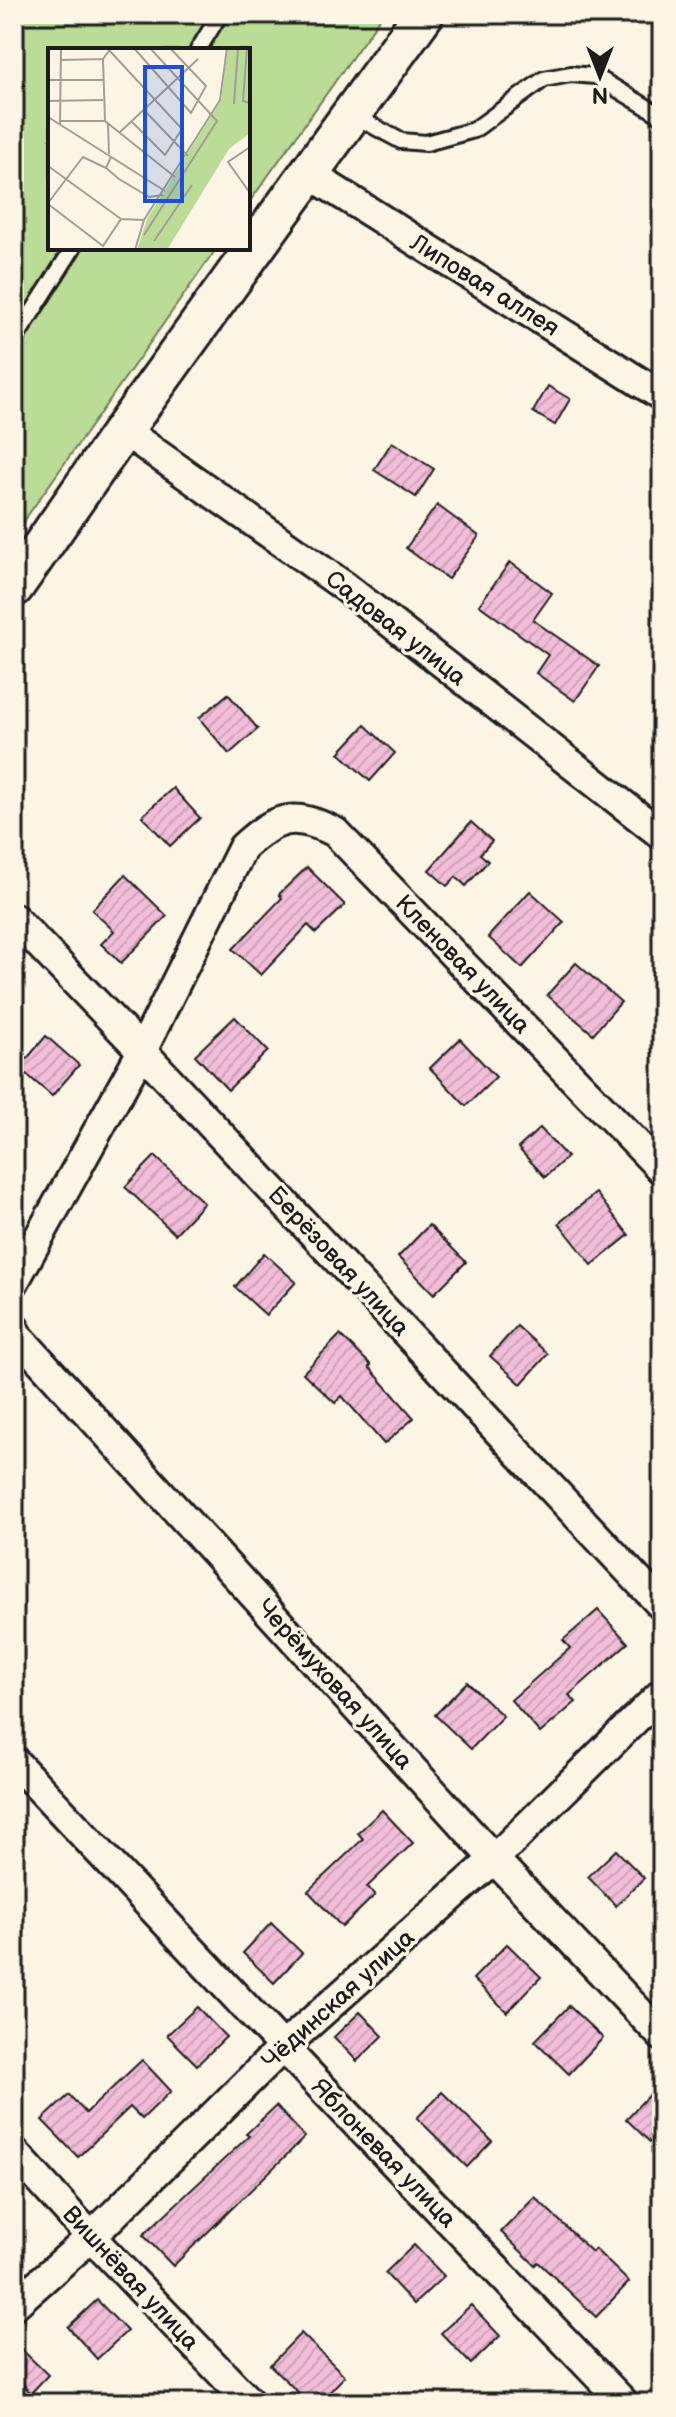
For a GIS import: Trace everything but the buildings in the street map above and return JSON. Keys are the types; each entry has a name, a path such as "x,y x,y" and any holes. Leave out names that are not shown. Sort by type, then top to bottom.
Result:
{"street":[{"path":"14,587 123,430 424,14"},
{"name":"Липовая аллея","path":"308,173 662,396"},
{"name":"Садовая улица","path":"123,430 344,586 662,835"},
{"name":"Кленовая улица","path":"142,1051 243,847 266,826 293,819 315,821 335,832 662,1170"},
{"name":"Берёзовая улица","path":"14,918 662,1606"},
{"path":"14,1282 142,1051"},
{"name":"Черёмуховая улица","path":"14,1328 16,1334 494,1859 662,2036"},
{"name":"Чёдинская улица","path":"14,2305 91,2237 283,2047 494,1859 662,1693"},
{"name":"Яблоневая улица","path":"14,1761 624,2403"},
{"name":"Вишнёвая улица","path":"14,2152 250,2403"}],"lane":[{"path":"199,48 220,14"},
{"path":"351,114 401,141 426,143 474,130 544,79 571,74 595,76 662,116"},
{"path":"14,341 72,250"}],"green space":[{"path":"14,14 383,14 250,201 250,48 48,48 48,250 216,250 14,539"}]}
